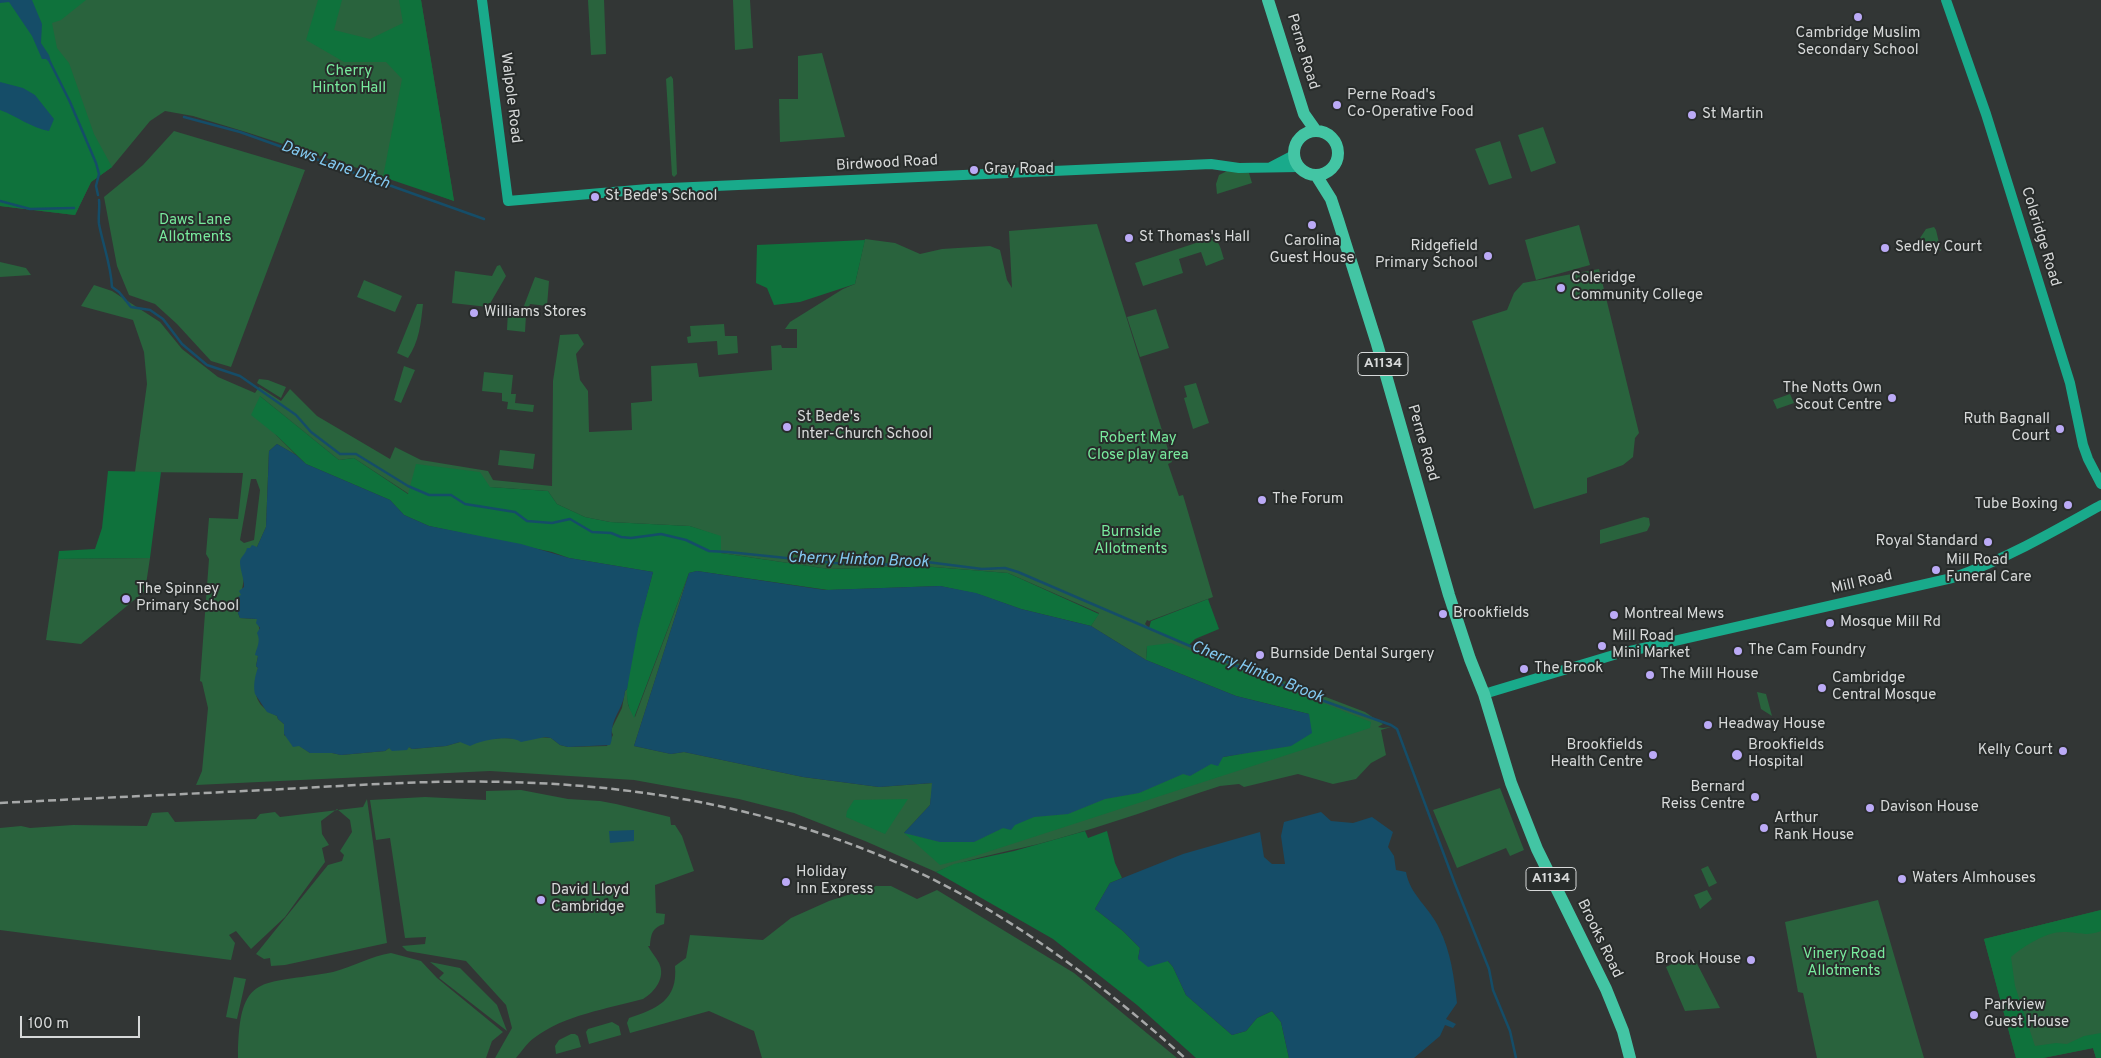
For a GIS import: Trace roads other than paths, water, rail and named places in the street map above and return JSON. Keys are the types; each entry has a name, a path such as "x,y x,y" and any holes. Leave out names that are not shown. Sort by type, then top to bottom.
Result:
{"main road":[{"name":"Perne Road","path":"1268,0 1310,132"},
{"name":"Perne Road","path":"1296,161 1296,144 1310,132 1330,135 1338,146 1338,160 1329,172 1331,200"},
{"path":"1296,161 1304,172 1316,175 1329,172"},
{"name":"Perne Road","path":"1316,175 1331,200 1378,344 1449,595 1470,660 1484,694"},
{"name":"Brooks Road","path":"1484,694 1523,815 1606,989 1623,1031 1630,1058"}],"street":[{"name":"Walpole Road","path":"482,0 508,201"},
{"name":"Coleridge Road","path":"1946,0 1986,114 2070,383 2083,445 2101,484"},
{"name":"Birdwood Road","path":"508,201 648,189 1201,164 1239,168 1268,168 1296,161"},
{"name":"Mill Road","path":"1484,694 1617,654 1952,578 2015,550 2101,505"}],"water":[{"path":"0,0 32,0 42,24 41,43 49,55 52,65 46,59 42,59 32,36 9,2 0,3"},
{"path":"0,82 23,88 35,95 54,119 49,131 0,110"},
{"path":"277,444 296,455 306,464 390,500 404,515 429,526 521,544 569,558 653,572 638,629 627,689 613,724 610,745 568,747 545,737 521,742 510,738 503,738 488,740 470,746 460,742 446,746 412,749 409,747 407,750 392,751 389,748 385,751 341,755 310,753 299,746 293,747 284,734 284,724 277,716 267,712 255,694 254,684 258,668 256,666 258,656 255,655 259,641 257,633 260,628 256,623 257,619 240,618 238,613 239,596 241,595 239,591 244,587 240,560 247,548 250,548 252,545 257,547 266,527 269,451"},
{"path":"697,571 825,590 940,586 976,593 1021,609 1091,626 1146,660 1236,696 1309,714 1312,733 1291,746 1223,757 1218,766 1211,764 1190,776 1183,774 1139,793 1105,799 1068,814 1034,817 1015,825 1011,830 1003,828 974,842 940,842 904,833 930,805 932,783 879,787 803,777 684,752 671,754 634,746 689,573"},
{"path":"1321,812 1331,821 1353,823 1372,817 1393,832 1388,847 1394,856 1396,870 1406,872 1412,888 1435,921 1443,937 1451,965 1457,1003 1446,1019 1456,1024 1453,1028 1445,1025 1440,1036 1414,1058 1289,1058 1281,1022 1272,1011 1257,1018 1246,1031 1232,1035 1186,995 1173,967 1168,961 1148,967 1138,959 1140,948 1123,931 1095,909 1110,883 1183,854 1260,832 1264,857 1272,864 1285,864 1281,836 1284,822"},
{"path":"634,830 634,841 610,843 609,831"}],"waterway":[{"name":"Cherry Hinton Brook","path":"50,62 70,102 96,163 99,174 96,186 98,195"},
{"name":"Daws Lane Ditch","path":"184,117 240,132 484,219"},
{"name":"Cherry Hinton Brook","path":"99,200 99,224 109,263 112,287 119,292 131,307 150,310 163,319 182,344 207,365 240,376 296,415 311,432 340,454 356,454 408,486 429,495 451,495 465,504 515,512 527,521 552,523 570,519 592,532 611,533 621,537 631,538 661,534 686,540 709,551 835,563 906,565 927,562 982,569 1005,568 1310,696 1391,725 1397,729 1489,969 1493,990 1510,1031 1516,1058"},
{"path":"0,201 30,209 74,208"}],"railway":[{"path":"0,803 395,783 505,782 559,784 612,789 666,796 718,806 770,818 822,834 872,852 958,892 993,912 1060,957 1124,1005 1185,1058"}],"place":[{"name":"Cambridge Muslim Secondary School","path":"1858,17"},
{"name":"Perne Road's Co-Operative Food","path":"1337,105"},
{"name":"St Martin","path":"1692,115"},
{"name":"Gray Road","path":"974,170"},
{"name":"St Bede's School","path":"595,197"},
{"name":"Carolina Guest House","path":"1312,225"},
{"name":"St Thomas's Hall","path":"1129,238"},
{"name":"Sedley Court","path":"1885,248"},
{"name":"Ridgefield Primary School","path":"1488,256"},
{"name":"Coleridge Community College","path":"1561,288"},
{"name":"Williams Stores","path":"474,313"},
{"name":"The Notts Own Scout Centre","path":"1892,398"},
{"name":"St Bede's Inter-Church School","path":"787,427"},
{"name":"Ruth Bagnall Court","path":"2060,429"},
{"name":"The Forum","path":"1262,500"},
{"name":"Tube Boxing","path":"2068,505"},
{"name":"Royal Standard","path":"1988,542"},
{"name":"Mill Road Funeral Care","path":"1936,570"},
{"name":"The Spinney Primary School","path":"126,599"},
{"name":"Brookfields","path":"1443,614"},
{"name":"Montreal Mews","path":"1614,615"},
{"name":"Mosque Mill Rd","path":"1830,623"},
{"name":"Mill Road Mini Market","path":"1602,646"},
{"name":"The Cam Foundry","path":"1738,651"},
{"name":"Burnside Dental Surgery","path":"1260,655"},
{"name":"The Brook","path":"1524,669"},
{"name":"The Mill House","path":"1650,675"},
{"name":"Cambridge Central Mosque","path":"1822,688"},
{"name":"Headway House","path":"1708,725"},
{"name":"Kelly Court","path":"2063,751"},
{"name":"Brookfields Health Centre","path":"1653,755"},
{"name":"Brookfields Hospital","path":"1737,755"},
{"name":"Bernard Reiss Centre","path":"1755,797"},
{"name":"Davison House","path":"1870,808"},
{"name":"Arthur Rank House","path":"1764,828"},
{"name":"Waters Almhouses","path":"1902,879"},
{"name":"Holiday Inn Express","path":"786,882"},
{"name":"David Lloyd Cambridge","path":"541,900"},
{"name":"Brook House","path":"1751,960"},
{"name":"Parkview Guest House","path":"1974,1015"}],"park label":[{"name":"Cherry Hinton Hall","path":"349,80"},
{"name":"Daws Lane Allotments","path":"195,230"},
{"name":"Robert May Close play area","path":"1138,448"},
{"name":"Burnside Allotments","path":"1131,542"},
{"name":"Vinery Road Allotments","path":"1844,964"}]}
